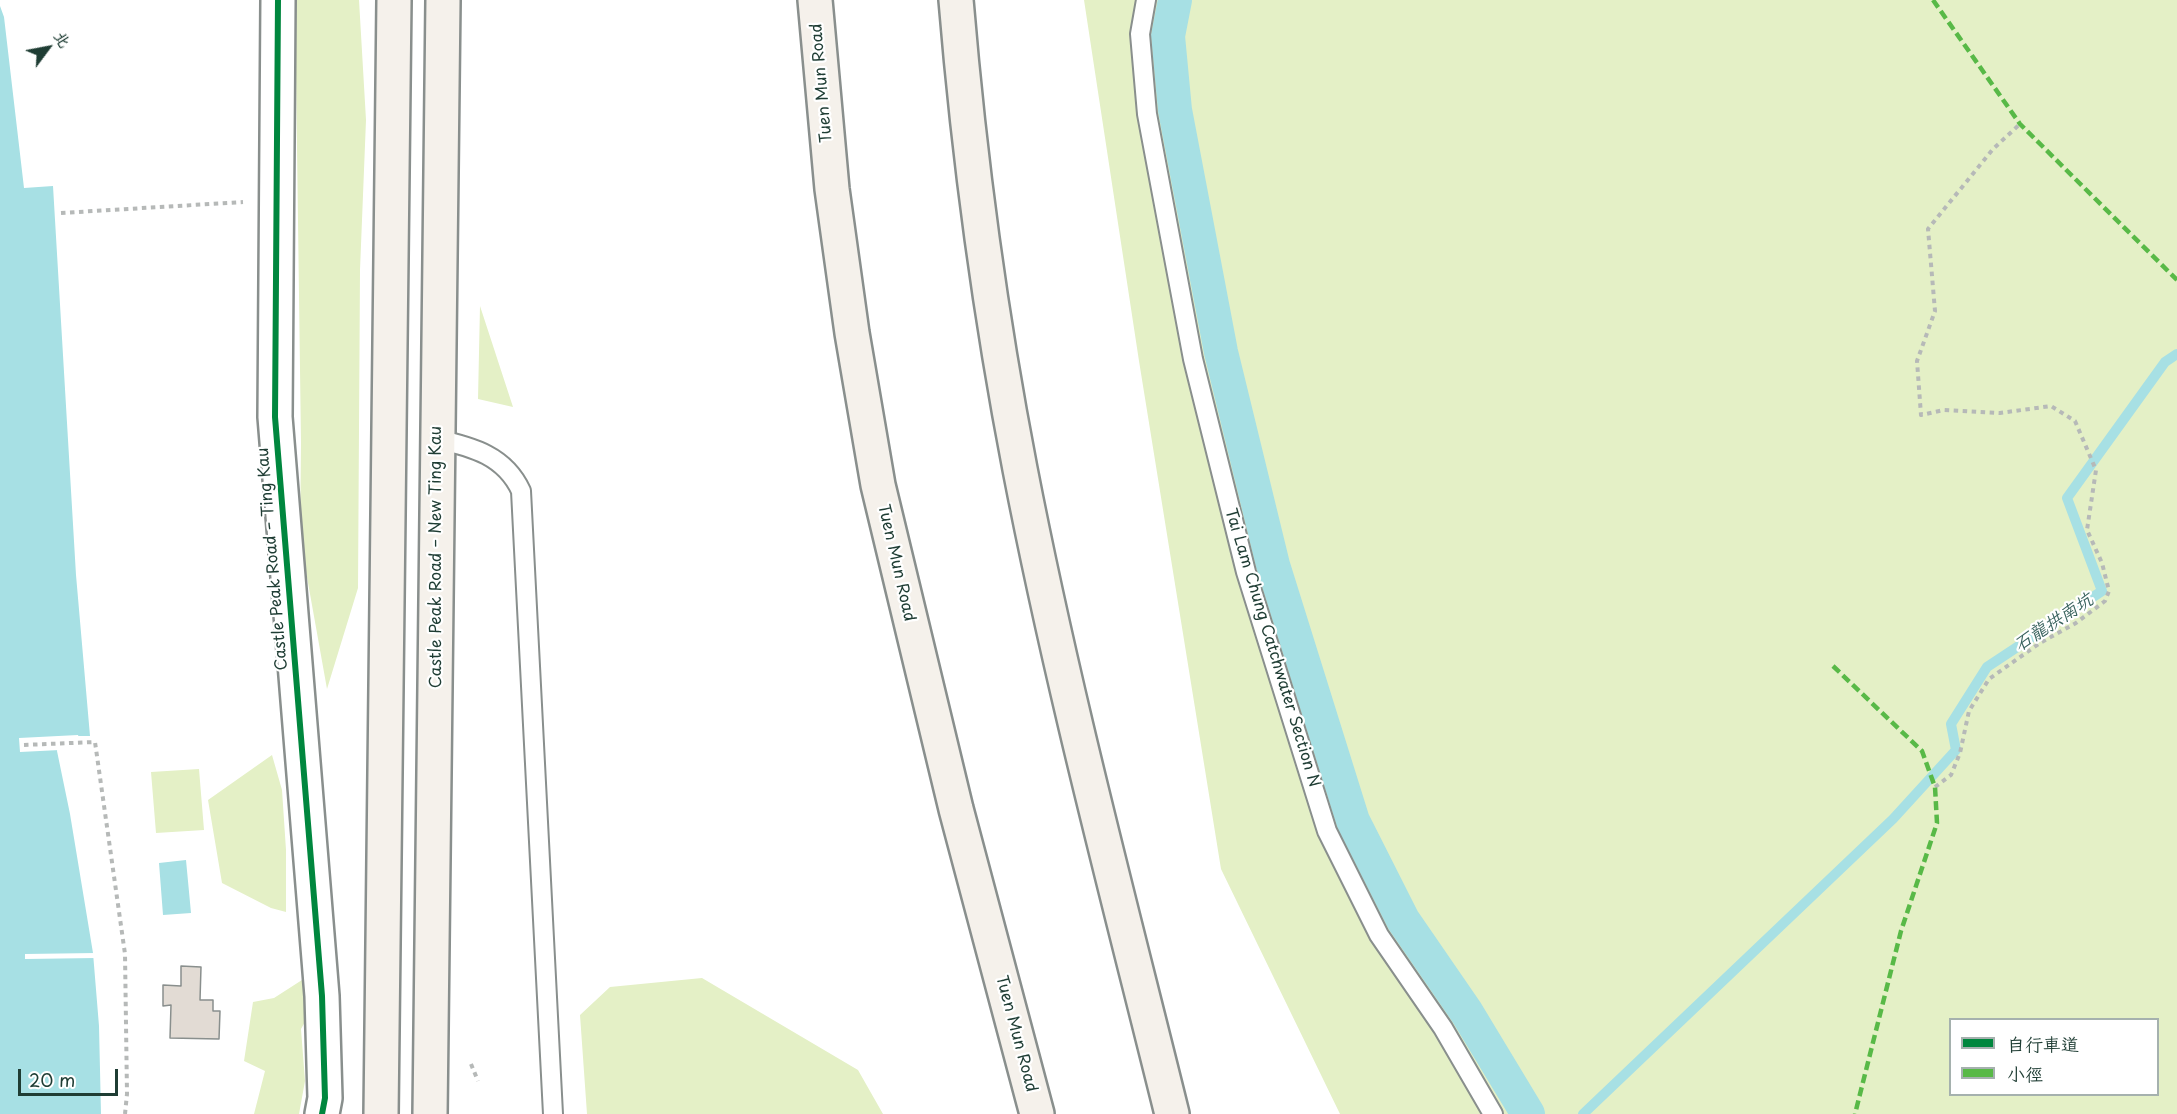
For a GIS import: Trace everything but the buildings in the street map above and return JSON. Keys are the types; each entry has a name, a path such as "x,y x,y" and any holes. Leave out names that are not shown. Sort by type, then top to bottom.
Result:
{"main road":[{"path":"381,1114 394,0"},
{"name":"Castle Peak Road – New Ting Kau","path":"430,1114 443,0"},
{"name":"Tuen Mun Road","path":"815,0 832,189 852,333 878,485 956,810 1037,1114"},
{"path":"956,0 976,202 1020,468 1077,732 1172,1114"}],"street":[{"name":"Castle Peak Road – Ting Kau","path":"278,0 275,417 322,996 325,1098 322,1114"}],"lane":[{"name":"Tai Lam Chung Catchwater Section N","path":"1146,0 1140,34 1147,114 1193,358 1246,572 1327,831 1379,935 1443,1028 1493,1114"},
{"path":"438,439 460,444 490,456 514,476 521,491 553,1114"}],"path":[{"path":"1935,787 1951,775 1960,753 1969,711 1989,679 2040,644 2076,623 2105,601 2109,591 2102,563 2087,530 2096,470 2075,422 2051,406 2000,413 1944,410 1921,415 1917,361 1935,311 1928,229 1993,149 2020,124"},
{"path":"61,213 252,202"},
{"path":"24,745 95,742 126,954 127,1094 125,1114"},
{"path":"471,1064 478,1081"}],"green space":[{"path":"295,0 359,0 366,120 360,270 358,588 327,689 300,538 301,443"},
{"path":"1084,0 2177,0 2177,1114 1340,1114 1221,869 1139,361"},
{"path":"480,306 513,407 478,399"},
{"path":"272,755 282,790 286,850 286,912 271,908 222,883 208,800"},
{"path":"199,769 204,830 156,833 151,772"},
{"path":"702,978 858,1070 883,1114 587,1114 580,1015 610,987"},
{"path":"302,980 310,1013 301,1029 305,1081 299,1114 254,1114 265,1071 244,1061 253,1002 274,998"}],"water":[{"path":"0,6 4,17 24,188 53,186 76,575 90,736 59,736 57,751 93,953 99,1026 101,1114 0,1114"},
{"path":"186,860 191,913 163,915 159,863"}],"pier":[{"path":"78,735 79,738 61,739 60,750 20,752 19,738"},
{"path":"96,953 96,958 25,959 25,954"}],"waterway":[{"path":"1175,0 1168,36 1175,110 1221,352 1273,565 1353,821 1403,920 1467,1013 1528,1114"},
{"name":"石龍拱南坑","path":"1583,1114 1893,819 1956,750 1951,724 1987,667 2102,591 2067,498 2165,362 2177,354"}],"marked path":[{"path":"1933,0 2020,124 2177,280"},
{"path":"1833,666 1922,751 1935,787 1937,823 1901,931 1855,1114"}],"cycle path":[{"path":"278,0 275,417 322,996 325,1098 322,1114"}]}
